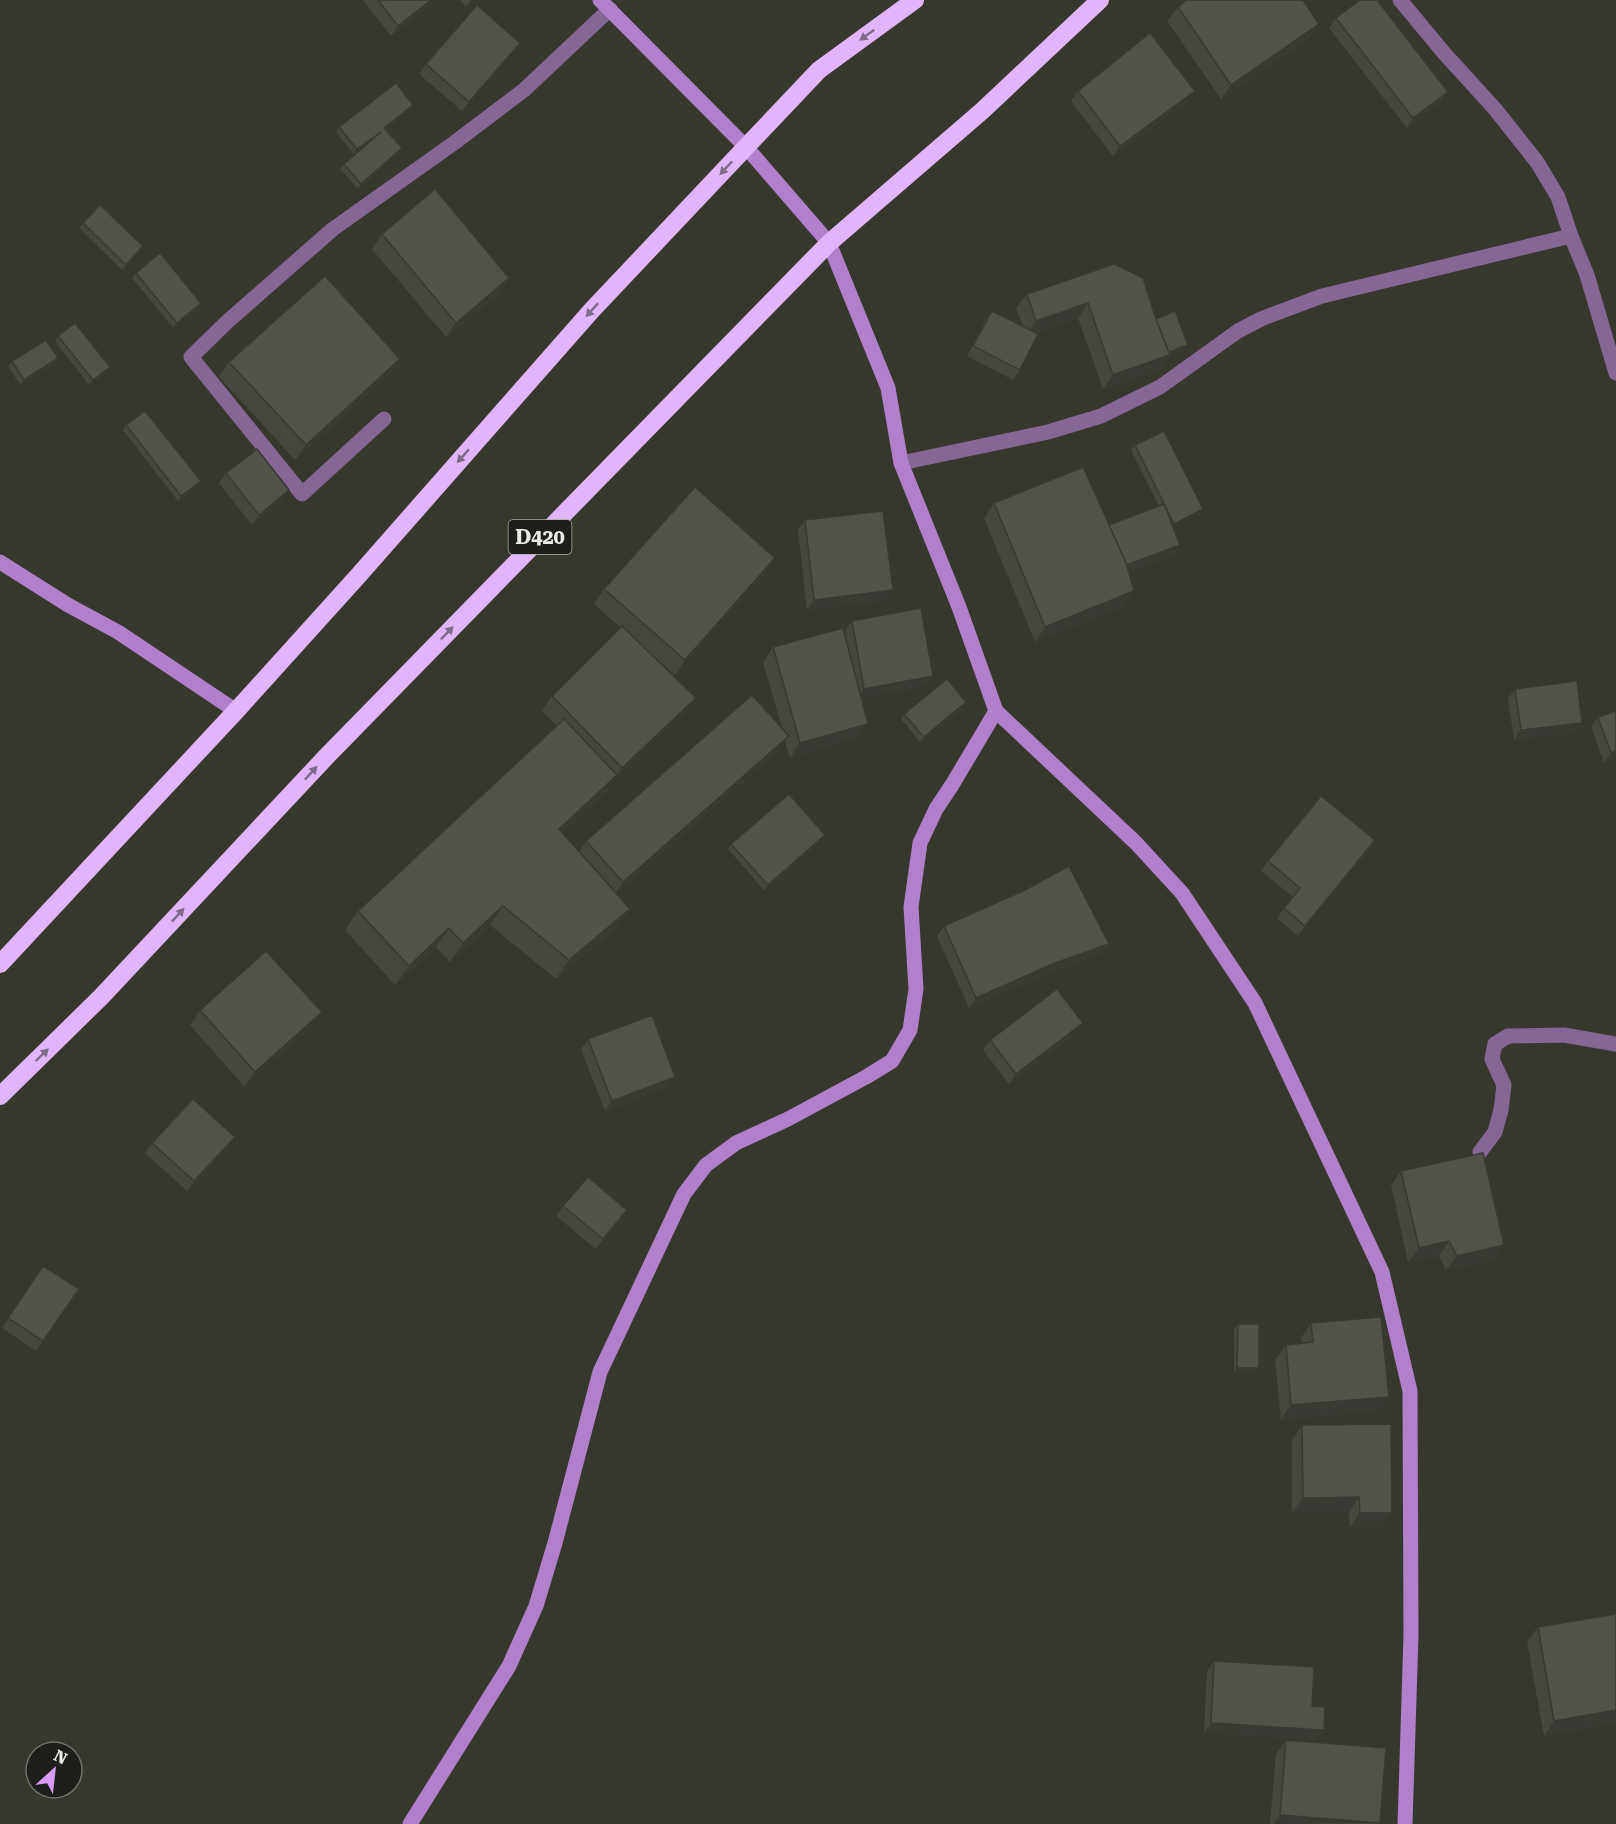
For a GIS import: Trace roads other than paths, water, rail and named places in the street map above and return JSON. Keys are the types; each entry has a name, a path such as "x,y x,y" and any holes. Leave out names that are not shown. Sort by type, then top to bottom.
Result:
{"highway":[{"path":"0,964 236,711 592,310 819,70 915,0"},
{"name":"D420","path":"0,1096 101,997 325,758 829,243 982,111 1100,0"}],"street":[{"path":"1400,0 1495,109 1537,162 1558,197 1587,275 1616,373"},
{"path":"384,419 302,494 191,357 228,321 333,229 524,90 605,4 746,147 829,243 888,388 901,463 959,607 996,711 1136,843 1182,893 1255,1003 1382,1272 1410,1390 1411,1635 1405,1824"},
{"path":"901,463 1048,432 1101,416 1160,387 1238,331 1261,319 1322,296 1571,236"},
{"path":"0,562 68,605 118,632 236,711"},
{"path":"411,1824 509,1666 536,1606 600,1372 684,1194 706,1165 736,1143 789,1119 866,1077 892,1060 910,1030 916,989 911,907 920,843 936,809 996,711"},
{"path":"1480,1152 1495,1132 1501,1110 1504,1085 1492,1059 1495,1044 1508,1036 1553,1035 1616,1044"}]}
